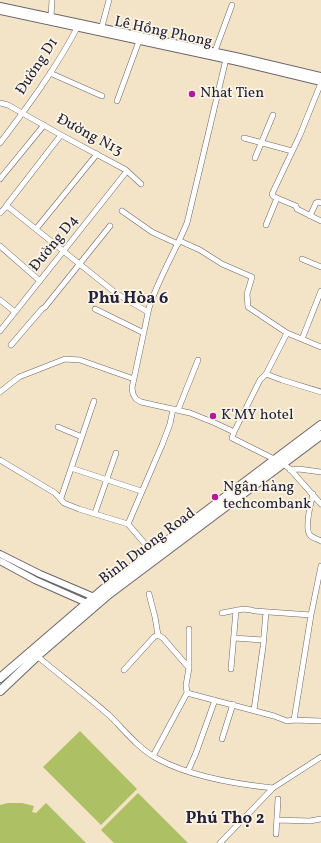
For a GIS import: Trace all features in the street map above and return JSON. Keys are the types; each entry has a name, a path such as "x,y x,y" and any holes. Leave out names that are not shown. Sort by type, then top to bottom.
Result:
{"highway":[{"name":"Binh Duong Road","path":"0,678 94,597 274,459 321,425"},
{"name":"Binh Duong Road","path":"0,691 37,656 109,594 321,435"},
{"path":"274,459 283,464"}],"street":[{"path":"51,16 52,0"},
{"path":"101,30 109,0"},
{"path":"215,52 232,5"},
{"name":"Lê Hồng Phong","path":"0,6 51,16 78,25"},
{"name":"Lê Hồng Phong","path":"0,11 215,52 226,57 321,82"},
{"name":"Đường D1","path":"0,143 23,113 50,73 78,25"},
{"name":"Lê Hồng Phong","path":"101,30 139,41 321,76"},
{"path":"117,101 139,41"},
{"path":"226,57 187,223 179,243 152,296 132,388 133,394 140,402 205,418 234,432"},
{"path":"50,73 102,96"},
{"path":"321,82 272,194 276,198 296,206 297,209 321,221"},
{"name":"Đường N13","path":"0,103 8,105 23,113 127,171 142,184"},
{"path":"255,158 273,115"},
{"path":"0,179 44,125"},
{"path":"0,213 61,135"},
{"path":"244,138 292,150"},
{"path":"36,229 97,154"},
{"name":"Đường D4","path":"0,331 127,171"},
{"path":"266,225 276,198"},
{"path":"310,216 316,203 321,203"},
{"path":"6,206 117,294 148,312"},
{"path":"122,210 152,232 200,250 222,264 252,276 247,294 248,306 287,333 321,347"},
{"path":"12,345 42,309 46,307 110,226"},
{"path":"0,246 40,281"},
{"path":"302,259 321,267"},
{"path":"302,339 321,292"},
{"path":"0,300 15,312"},
{"path":"94,309 144,333"},
{"path":"274,459 232,438 260,380 266,374 287,333"},
{"path":"0,392 19,376 65,359 80,360 134,379"},
{"path":"128,524 198,360"},
{"path":"266,374 321,392"},
{"path":"61,498 94,401"},
{"path":"58,427 82,437"},
{"path":"95,513 116,453"},
{"path":"0,460 55,493 64,503 70,506 128,524 152,552"},
{"path":"283,464 321,504"},
{"path":"71,468 141,491"},
{"path":"290,470 300,469 321,472"},
{"path":"313,494 307,524 308,531 310,535 321,541"},
{"path":"0,554 40,574 94,597"},
{"path":"0,561 35,580 87,603"},
{"path":"294,720 311,615 321,566"},
{"path":"149,594 158,635 163,638 189,668"},
{"path":"222,612 248,608 255,611 311,615"},
{"path":"231,669 236,610"},
{"path":"254,710 266,612"},
{"path":"153,756 187,693 186,685 189,668 189,629"},
{"path":"124,670 154,637 158,635"},
{"path":"234,638 263,640"},
{"path":"37,656 110,717 137,744 153,756 188,771 243,785 273,788"},
{"path":"187,693 233,704 287,721 321,721"},
{"path":"188,771 215,700"},
{"path":"222,739 233,704"},
{"path":"220,843 273,788 321,758"},
{"path":"276,834 278,799"},
{"path":"277,820 310,821 321,819"}],"green space":[{"path":"80,731 137,789 101,825 43,767"},
{"path":"138,793 188,843 114,843 101,830"},
{"path":"8,803 22,803 34,806 32,812 36,813 46,803 86,843 0,843 0,805"}],"place":[{"name":"Nhat Tien","path":"192,94"},
{"name":"K'MY hotel","path":"213,416"},
{"name":"Ngân hàng techcombank","path":"215,497"}],"district":[{"name":"Phú Hòa 6","path":"128,300"},
{"name":"Phú Thọ 2","path":"225,820"}]}
